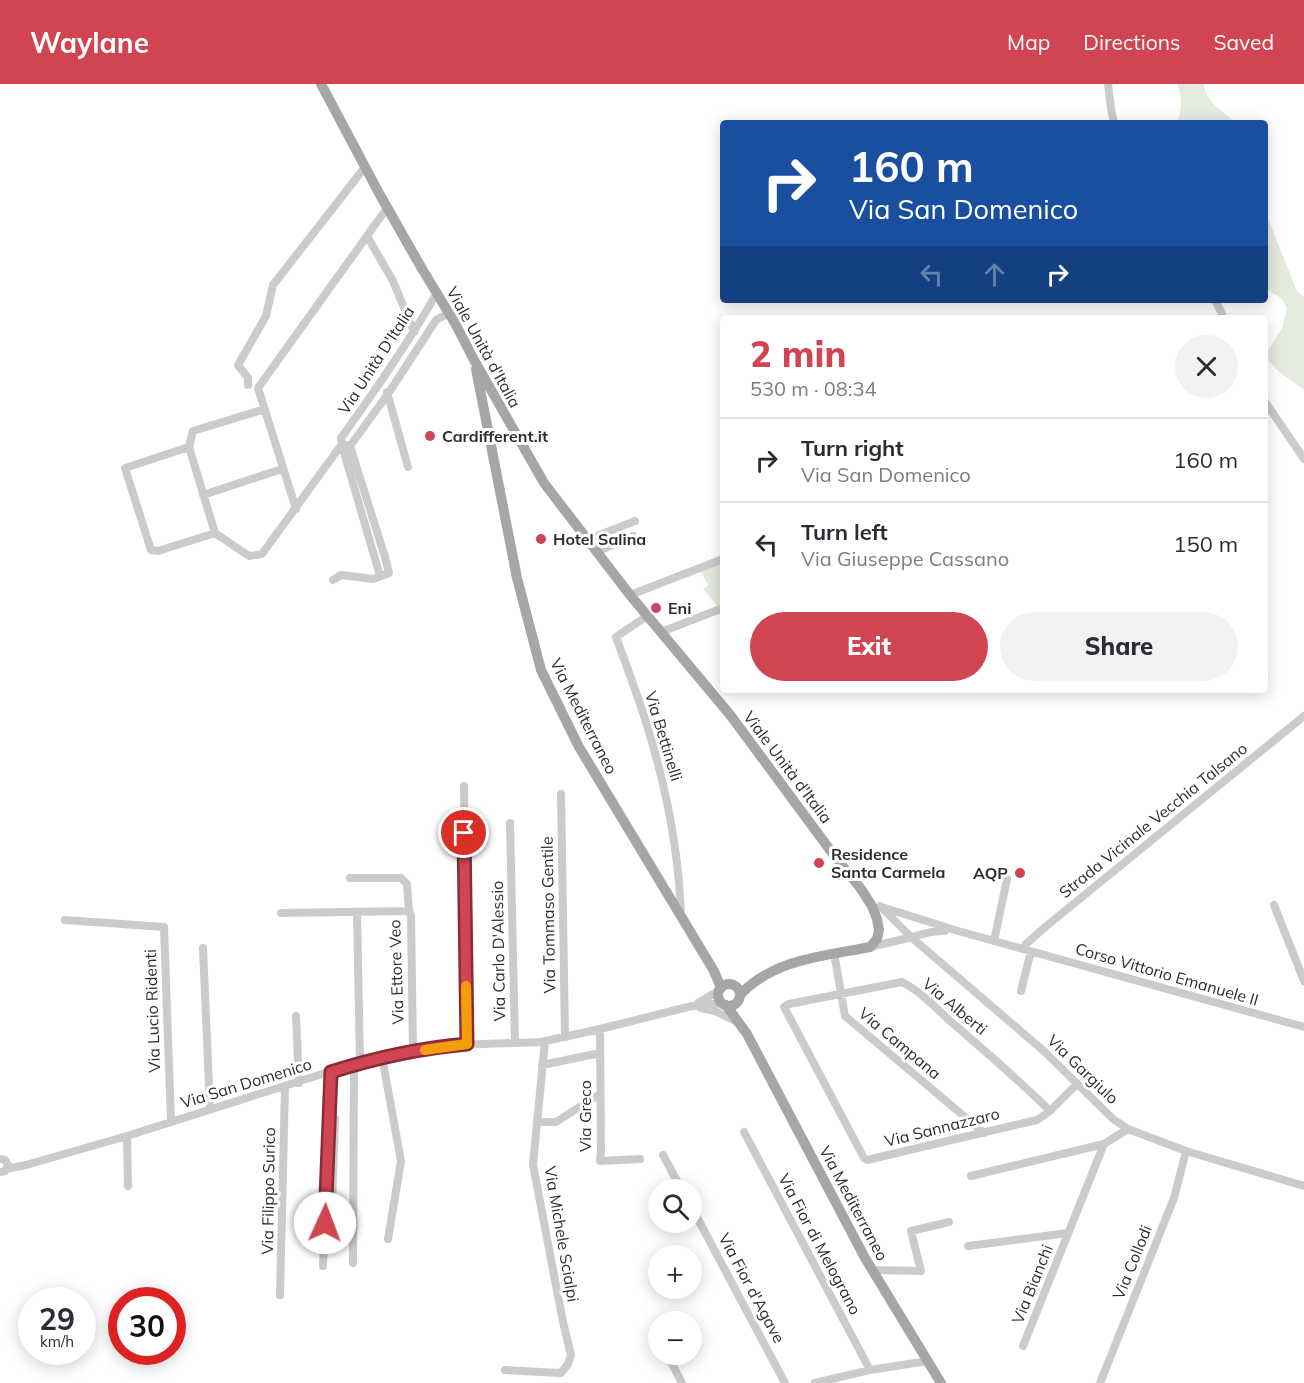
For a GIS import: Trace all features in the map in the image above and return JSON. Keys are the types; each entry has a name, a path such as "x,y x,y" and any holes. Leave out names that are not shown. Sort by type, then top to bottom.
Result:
{"main road":[{"name":"Viale Unità d'Italia","path":"319,84 544,483 630,595 731,716 861,888 874,912 879,930 870,947"},
{"name":"Via Mediterraneo","path":"474,360 517,578 541,670 579,747 714,971 720,989"},
{"path":"485,414 491,406 500,405"},
{"path":"724,1004 735,1004 752,984 797,961 870,947"},
{"path":"726,985 733,985 738,989 747,1034 719,997 720,989 726,985"},
{"name":"Via Mediterraneo","path":"747,1034 872,1270 941,1383"}],"street":[{"path":"1108,84 1113,120"},
{"path":"248,385 248,378 238,365 266,316 273,285 365,167"},
{"path":"296,508 258,388 387,208"},
{"path":"367,236 393,281 414,332"},
{"name":"Via Unità D'Italia","path":"346,445 341,438 384,379 436,293"},
{"path":"265,409 193,431 189,447 215,532 249,556 262,554 388,394 436,320 449,314"},
{"path":"384,379 408,467"},
{"path":"1268,406 1304,459"},
{"path":"333,580 341,575 373,579 383,576 346,445"},
{"path":"189,447 125,468 151,550 158,551 215,532"},
{"path":"203,495 282,469"},
{"path":"587,540 635,521"},
{"path":"596,552 633,536 637,544"},
{"path":"630,595 720,560"},
{"path":"661,632 720,610"},
{"name":"Via Bettinelli","path":"647,616 616,637 645,720 665,791 680,884 681,917"},
{"name":"Strada Vicinale Vecchia Talsano","path":"1027,950 1026,944 1044,928 1304,716"},
{"path":"464,786 467,1044"},
{"name":"Via Tommaso Gentile","path":"561,794 565,1036"},
{"name":"Via Carlo D'Alessio","path":"510,823 515,1043"},
{"path":"350,878 402,878 407,884 410,911"},
{"path":"994,941 1007,879"},
{"path":"667,894 680,884"},
{"name":"Via Gargiulo","path":"861,888 911,937 1046,1052 1113,1119 1128,1129 1186,1151 1304,1186"},
{"path":"1274,905 1303,975"},
{"name":"Corso Vittorio Emanuele II","path":"880,906 958,931 1304,1027"},
{"name":"Via Ettore Veo","path":"281,913 410,911 413,1052"},
{"path":"353,1263 357,912"},
{"name":"Via Lucio Ridenti","path":"65,920 164,927 171,1122"},
{"path":"870,947 937,930 958,931"},
{"path":"203,948 210,1109"},
{"path":"1021,991 1027,950"},
{"name":"Via Campana","path":"834,954 845,1016 984,1133"},
{"name":"Via Alberti","path":"784,1007 789,1004 902,982 1018,1080 1050,1111"},
{"name":"Via San Domenico","path":"692,1006 720,989"},
{"name":"Via San Domenico","path":"2,1166 26,1165 382,1057 467,1044 545,1041 692,1006 724,1004"},
{"path":"692,1006 715,1011 739,1023"},
{"name":"Via Sannazzaro","path":"784,1007 867,1160 1037,1119 1050,1111 1077,1084"},
{"path":"297,1016 299,1083"},
{"name":"Via Greco","path":"600,1029 600,1161 640,1159"},
{"name":"Via Michele Scialpi","path":"505,1370 561,1373 571,1355 533,1165 545,1041"},
{"path":"542,1065 600,1053"},
{"path":"382,1057 402,1161 388,1239"},
{"path":"332,1204 334,1071"},
{"path":"323,1266 334,1071"},
{"name":"Via Filippo Surico","path":"280,1295 285,1087"},
{"path":"537,1122 556,1122 600,1094"},
{"path":"971,1176 1104,1144 1128,1129"},
{"name":"Via Fior di Melograno","path":"744,1132 870,1370"},
{"path":"127,1136 128,1186"},
{"name":"Via Bianchi","path":"1023,1346 1104,1144"},
{"name":"Via Collodi","path":"1100,1383 1174,1198 1186,1151"},
{"path":"663,1155 676,1179"},
{"path":"872,1270 921,1271 911,1231 949,1222"},
{"name":"Via Fior d'Agave","path":"702,1227 785,1383"},
{"name":"Via Bianchi","path":"968,1246 1068,1233"},
{"path":"815,1383 870,1370 928,1361"},
{"path":"673,1365 682,1383"}],"shaded area":[{"path":"1177,84 1204,84 1211,101 1232,120 1178,120 1181,104"},
{"path":"1268,218 1297,291 1304,297 1304,390 1278,371 1269,361 1268,351 1282,328 1287,308 1281,298 1268,290"},
{"path":"720,562 720,606 718,607 703,589 708,585 700,570"}],"slow traffic":[{"path":"425,1050 467,1044 466,986"}],"place":[{"name":"Cardifferent.it","path":"430,436"},
{"name":"Hotel Salina","path":"541,539"},
{"name":"Eni","path":"656,608"},
{"name":"Residence Santa Carmela","path":"819,863"},
{"name":"AQP","path":"1020,873"}],"route":[{"path":"325,1223 331,1072 382,1057 467,1044 464,833"}]}
